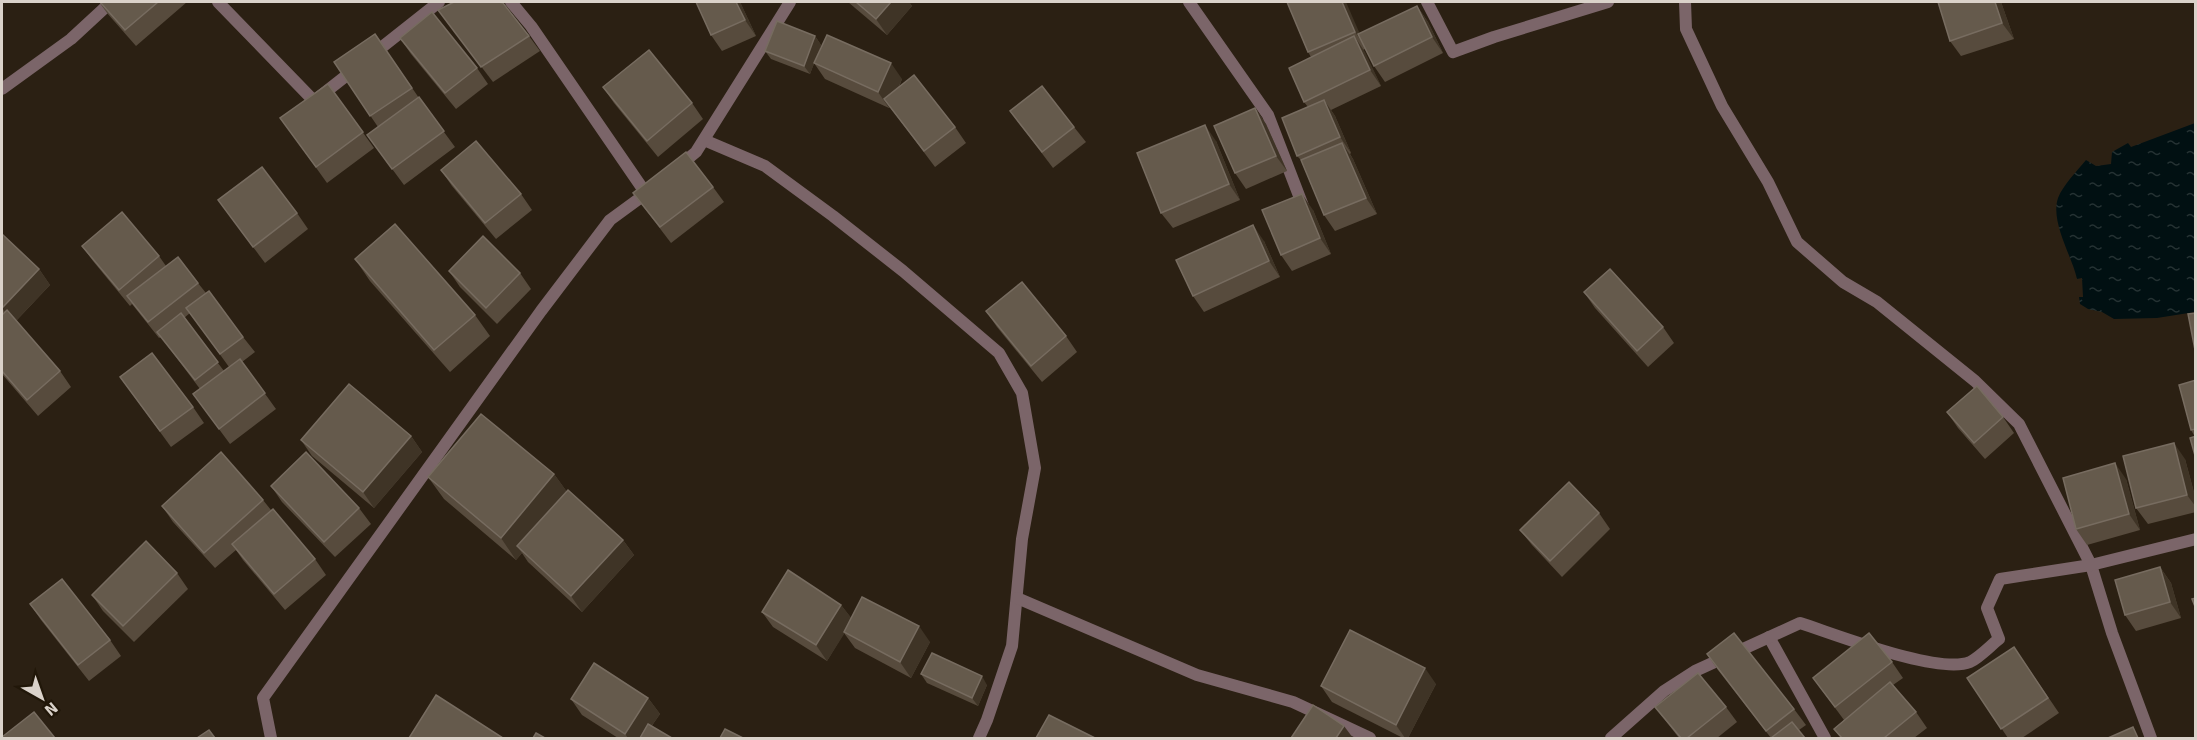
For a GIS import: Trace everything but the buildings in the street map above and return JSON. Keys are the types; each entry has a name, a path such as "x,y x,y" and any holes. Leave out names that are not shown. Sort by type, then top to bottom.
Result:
{"street":[{"path":"2,89 71,39 111,2"},
{"path":"218,2 314,101 439,2"},
{"path":"511,2 531,26 646,195"},
{"path":"271,738 263,698 541,311 610,220 646,195 696,152 789,2"},
{"path":"1189,2 1268,115 1304,206"},
{"path":"1427,2 1453,52 1608,2"},
{"path":"1685,2 1686,29 1722,106 1768,182 1797,242 1843,282 1877,302 1975,381 2019,424 2091,565 2112,633 2151,738"},
{"path":"704,140 765,166 903,271 957,319 999,352 1022,393 1035,468 1022,539 1012,646 987,720 978,738"},
{"path":"1611,738 1664,691 1695,671 1800,623 1924,663 1947,665 1970,662 1999,639 1987,608 2000,579 2091,565 2196,539"},
{"path":"1017,598 1197,675 1293,702 1370,738"},
{"path":"1769,637 1826,738"}],"water":[{"path":"2195,123 2195,312 2157,318 2114,319 2102,312 2088,309 2080,304 2079,297 2083,297 2082,278 2077,279 2059,228 2056,207 2060,193 2086,160 2096,166 2111,164 2112,152 2128,143 2131,147"}]}
